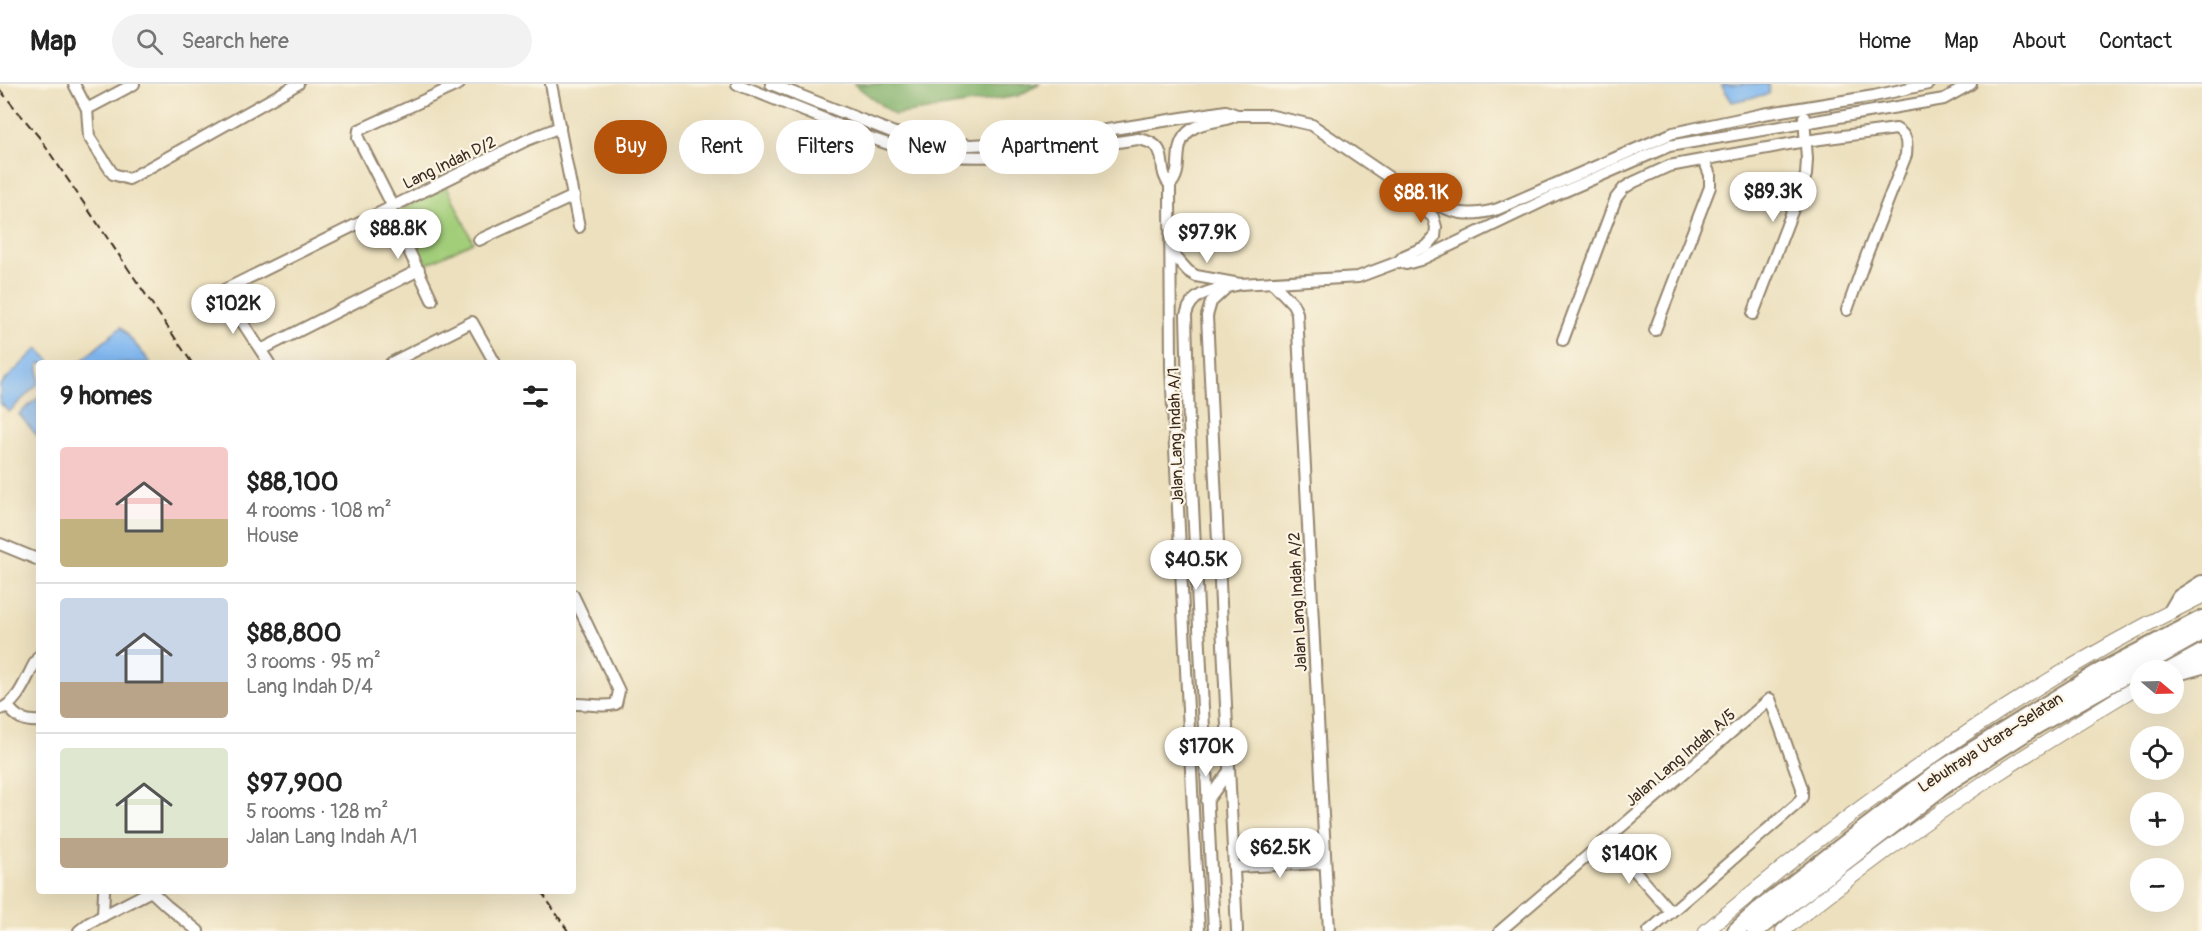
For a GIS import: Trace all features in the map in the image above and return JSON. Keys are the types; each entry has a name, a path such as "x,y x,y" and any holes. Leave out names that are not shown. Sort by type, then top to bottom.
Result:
{"highway":[{"path":"2173,610 2180,598 2202,584"},
{"name":"Lebuhraya Utara–Selatan","path":"1736,931 1759,910 1941,770 2096,674 2202,619"},
{"name":"Lebuhraya Utara–Selatan","path":"1755,931 1950,781 2037,725 2202,632"},
{"path":"2184,670 2202,665"}],"main road":[{"path":"1706,931 1765,881 1904,776 2049,680 2202,596"},
{"path":"2184,662 2202,652"},
{"path":"1783,931 1906,836 1965,795 2053,737 2130,691"}],"street":[{"path":"74,84 87,110 89,137 113,174 129,179 298,84"},
{"path":"87,110 134,84"},
{"path":"432,300 358,138 360,130 459,84"},
{"path":"551,84 579,227"},
{"path":"737,84 858,133 896,147 920,152 977,158 1003,157 1138,139 1151,142 1160,150 1163,156 1165,178 1170,185 1171,368 1199,931"},
{"path":"771,84 900,135 970,145 1032,141 1226,111 1237,115 1268,115 1312,125 1403,187 1412,188 1443,208 1464,214 1476,214 1509,204 1661,136 1763,114 1874,96 1928,84"},
{"path":"1398,262 1406,264 1420,260 1556,195 1669,146 1944,99 1971,84"},
{"path":"1753,314 1806,175 1803,108"},
{"path":"1170,185 1177,172 1178,152 1184,137 1199,125 1229,120 1237,115"},
{"name":"Lang Indah D/2","path":"261,350 222,291 527,140 561,126"},
{"path":"1563,340 1616,198 1634,182 1661,169 1704,160 1805,141 1896,129 1903,133 1907,142 1906,155 1847,310"},
{"path":"1655,330 1710,187 1710,175 1704,160"},
{"path":"1171,252 1188,271 1196,276 1240,284 1358,277 1398,262 1404,256 1430,243 1436,232 1433,217 1406,195 1403,187"},
{"path":"479,240 574,196"},
{"path":"267,360 261,350 419,270"},
{"name":"Jalan Lang Indah A/2","path":"1272,282 1293,304 1297,313 1329,931"},
{"name":"Jalan Lang Indah A/1","path":"1214,931 1189,425 1186,315 1190,303 1203,293 1240,284"},
{"path":"1225,288 1211,302 1207,316 1237,931"},
{"path":"397,360 472,322 493,360"},
{"path":"0,544 36,559"},
{"path":"576,601 619,691 616,704 602,707 576,704"},
{"path":"36,663 25,684 4,708 22,720 36,721"},
{"name":"Jalan Lang Indah A/5","path":"1500,931 1770,699 1802,788 1802,797 1797,804 1671,912"},
{"path":"1207,801 1229,771"},
{"path":"1607,839 1671,912 1649,931"},
{"path":"1234,867 1324,863"},
{"path":"103,916 104,894"},
{"path":"79,931 92,927 103,916 145,894"},
{"path":"154,894 198,931"}],"green space":[{"path":"854,84 1039,84 1018,96 894,115"},
{"path":"447,187 473,242 423,266 397,211"}],"water":[{"path":"1721,84 1769,84 1769,94 1732,102"},
{"path":"121,327 148,360 82,360"},
{"path":"38,348 49,360 36,360 36,386 9,412 0,403 0,385"},
{"path":"36,400 36,434 19,414"}],"railway":[{"path":"0,90 39,137 190,360"},
{"path":"543,894 568,931"}]}
